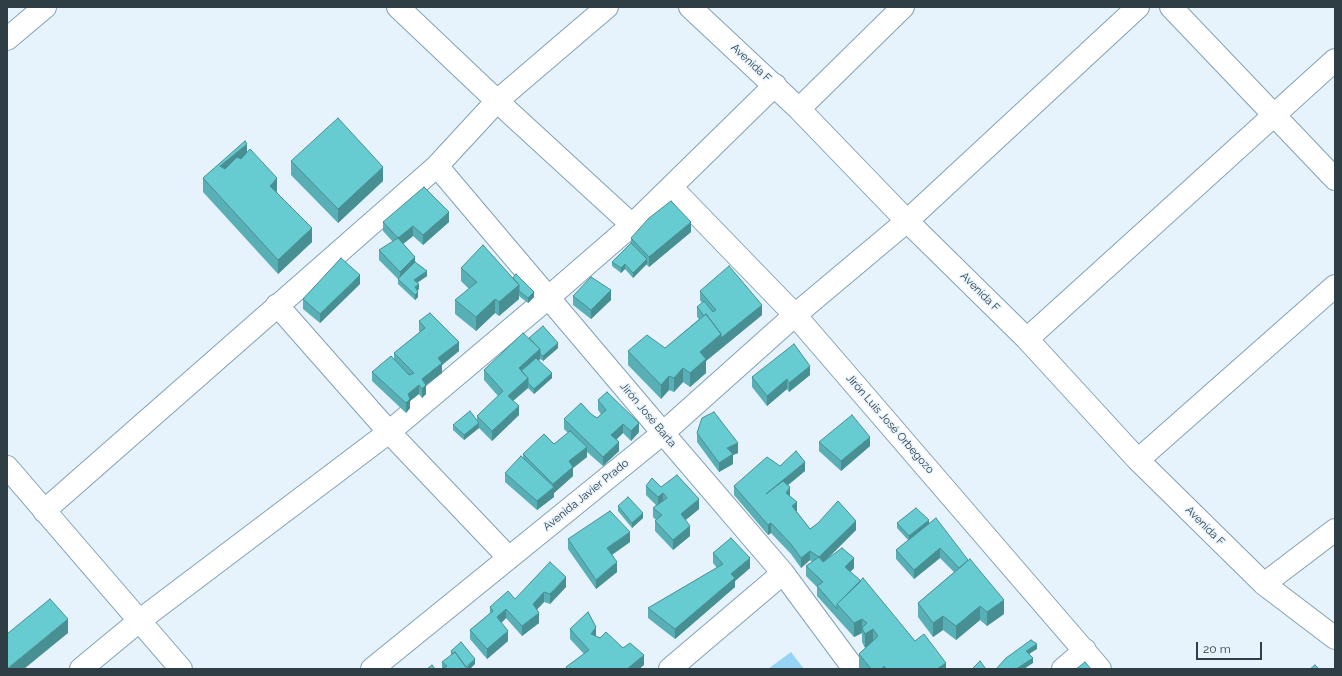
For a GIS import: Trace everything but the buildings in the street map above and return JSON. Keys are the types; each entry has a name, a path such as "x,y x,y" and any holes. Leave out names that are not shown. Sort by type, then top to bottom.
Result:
{"street":[{"path":"7,39 45,7"},
{"path":"398,7 497,101 632,225"},
{"path":"44,511 437,166 497,101 607,7"},
{"name":"Avenida F","path":"690,7 800,109 907,220 1027,339 1138,460 1264,584 1335,638"},
{"path":"800,109 903,7"},
{"name":"Avenida Javier Prado","path":"372,669 663,433 795,315 907,220 1138,7"},
{"path":"1171,7 1335,179"},
{"path":"1027,339 1335,60"},
{"path":"81,669 139,621 389,432 632,225 775,85"},
{"name":"Jirón José Barta","path":"437,166 783,573 854,669"},
{"name":"Jirón Luis José Orbegozo","path":"671,187 795,315 1100,669"},
{"path":"1138,460 1335,286"},
{"path":"277,305 389,432 509,558"},
{"path":"7,467 181,669"},
{"path":"1264,584 1335,530"},
{"path":"670,669 783,573"},
{"path":"1063,669 1085,650"}],"shaded area":[{"path":"791,652 804,669 768,669"}]}
